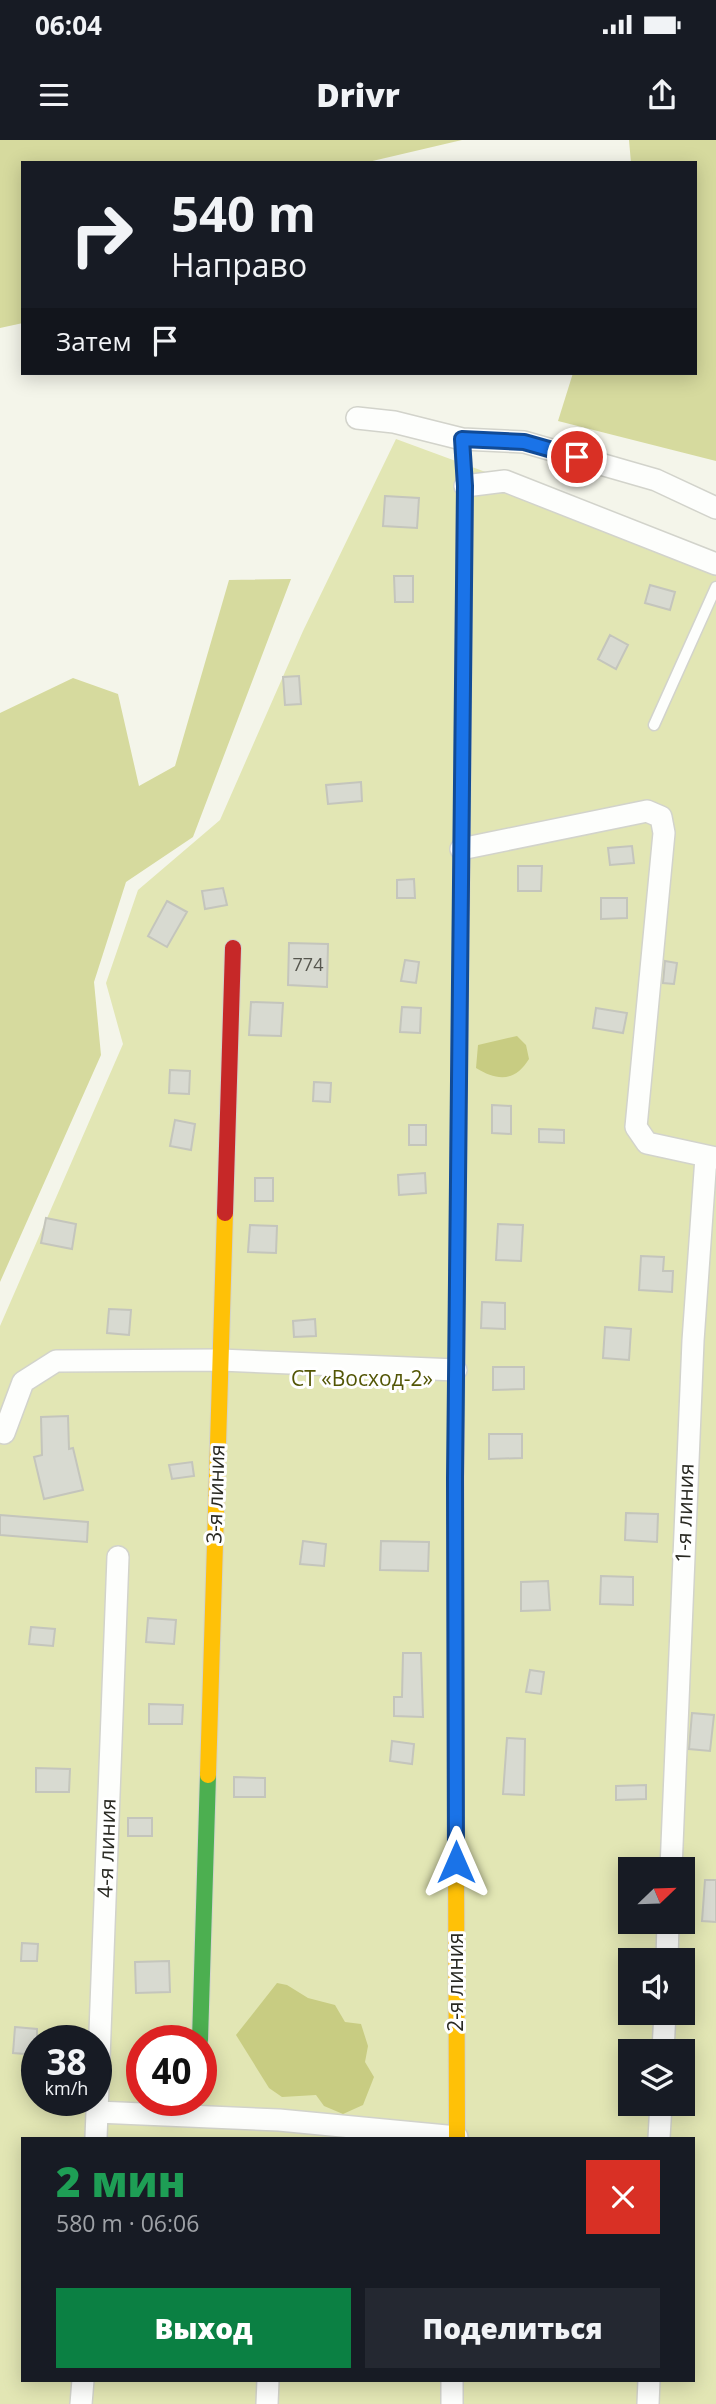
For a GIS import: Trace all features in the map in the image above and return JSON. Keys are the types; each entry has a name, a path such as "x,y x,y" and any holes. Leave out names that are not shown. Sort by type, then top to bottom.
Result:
{"street":[{"path":"357,418 394,422 462,439 524,442 656,480 716,508"},
{"name":"2-я линия","path":"457,2137 456,1370 465,486 462,439"},
{"path":"465,486 505,481 716,564"},
{"path":"461,849 647,811 660,817 664,833 636,1127 647,1143 711,1157"},
{"name":"3-я линия","path":"200,2025 233,948"},
{"name":"1-я линия","path":"671,1857 692,1355 711,1157"},
{"path":"4,1433 23,1382 56,1361 220,1360 456,1370"},
{"name":"4-я линия","path":"100,2025 118,1557"},
{"path":"217,2113 279,2129 437,2137"},
{"name":"4-я линия","path":"96,2137 97,2116"},
{"path":"659,2137 660,2116"},
{"path":"81,2404 83,2382"},
{"path":"267,2404 268,2382"},
{"path":"452,2382 452,2404"},
{"path":"648,2404 649,2382"}],"lane":[{"path":"654,725 716,587"}],"green space":[{"name":"СТ «Восход-2»","path":"396,439 716,557 716,2404 655,2404 656,2382 695,2382 695,2137 665,2137 666,2116 695,2116 695,2039 669,2039 669,2025 695,2025 695,1948 672,1948 673,1934 695,1934 695,1857 675,1857 674,1545 662,1857 618,1857 618,1934 659,1934 659,1948 618,1948 618,2025 656,2025 655,2039 618,2039 618,2116 652,2116 651,2137 21,2137 21,2382 642,2382 641,2404 0,2404 0,1326 123,1044 106,983 138,890 220,820 303,631"}],"shaded area":[{"path":"0,140 462,140 373,161 21,161 21,323 0,328"},
{"path":"629,140 716,140 716,461 558,421 572,375 697,375 697,161 631,161"},
{"path":"291,579 193,837 126,882 94,982 101,1055 0,1282 0,713 73,678 118,694 139,786 175,766 229,580"},
{"path":"517,1036 526,1045 529,1059 518,1072 498,1077 476,1068 478,1045"},
{"path":"277,1983 287,1985 308,1998 335,2005 345,2022 361,2024 368,2046 365,2062 374,2077 363,2105 343,2114 324,2106 316,2095 282,2097 269,2088 236,2035"}],"building":[{"path":"385,496 419,498 417,528 383,526"},
{"path":"394,576 413,576 413,602 395,602"},
{"path":"650,585 675,592 670,610 645,603"},
{"path":"610,635 628,645 616,669 598,659"},
{"path":"299,676 301,704 285,705 283,677"},
{"path":"361,782 362,801 328,804 326,785"},
{"path":"632,846 634,863 610,865 608,848"},
{"path":"518,866 542,866 541,891 518,891"},
{"path":"414,879 415,898 397,898 397,880"},
{"path":"223,888 227,905 205,909 202,891"},
{"path":"601,898 627,898 627,918 601,919"},
{"path":"167,901 187,912 167,947 148,936"},
{"path":"289,943 328,944 327,987 288,985"},
{"path":"405,960 419,962 416,983 401,981"},
{"path":"665,961 677,963 674,984 663,983"},
{"path":"251,1002 283,1003 281,1036 249,1035"},
{"path":"402,1007 421,1008 420,1033 400,1032"},
{"path":"596,1008 627,1013 623,1033 593,1028"},
{"path":"170,1070 190,1071 189,1094 169,1093"},
{"path":"314,1082 331,1083 330,1102 313,1101"},
{"path":"492,1105 511,1106 511,1134 492,1133"},
{"path":"175,1120 195,1124 191,1150 170,1146"},
{"path":"409,1125 426,1125 426,1145 409,1145"},
{"path":"539,1129 564,1130 564,1143 539,1142"},
{"path":"425,1173 426,1193 399,1195 398,1175"},
{"path":"255,1178 273,1178 273,1201 255,1201"},
{"path":"46,1218 76,1224 72,1249 41,1243"},
{"path":"498,1224 523,1225 521,1261 496,1260"},
{"path":"250,1225 277,1226 276,1253 248,1252"},
{"path":"641,1256 664,1257 663,1271 673,1271 672,1292 639,1290"},
{"path":"482,1302 505,1303 505,1329 481,1328"},
{"path":"109,1309 131,1310 129,1335 107,1333"},
{"path":"315,1319 316,1336 294,1337 293,1321"},
{"path":"605,1327 631,1329 629,1360 603,1358"},
{"path":"493,1367 524,1367 524,1389 493,1390"},
{"path":"68,1416 69,1449 73,1448 83,1490 44,1499 34,1457 42,1455 41,1417"},
{"path":"489,1434 522,1434 522,1458 489,1459"},
{"path":"192,1462 194,1476 172,1479 169,1465"},
{"path":"626,1513 658,1514 657,1542 625,1540"},
{"path":"0,1515 88,1522 87,1542 0,1535"},
{"path":"303,1541 326,1544 324,1566 300,1564"},
{"path":"381,1541 429,1542 428,1571 380,1570"},
{"path":"601,1576 633,1577 633,1605 600,1604"},
{"path":"548,1581 550,1610 521,1611 521,1582"},
{"path":"148,1618 176,1620 174,1644 146,1642"},
{"path":"31,1627 55,1629 53,1646 29,1644"},
{"path":"403,1653 421,1653 423,1717 394,1716 394,1697 402,1697"},
{"path":"530,1670 544,1672 541,1694 526,1692"},
{"path":"149,1704 183,1705 182,1724 149,1724"},
{"path":"692,1713 714,1715 710,1751 689,1749"},
{"path":"507,1738 525,1739 524,1795 503,1794"},
{"path":"392,1741 414,1744 412,1764 390,1761"},
{"path":"36,1768 70,1769 69,1792 36,1792"},
{"path":"234,1777 265,1778 265,1797 234,1797"},
{"path":"646,1785 646,1799 616,1800 616,1786"},
{"path":"128,1818 152,1818 152,1836 128,1836"},
{"path":"705,1880 716,1880 716,1922 702,1921"},
{"path":"22,1943 38,1944 37,1961 21,1961"},
{"path":"169,1961 170,1992 136,1993 135,1962"},
{"path":"15,2027 21,2028 21,2054 13,2053"}],"traffic: fast":[{"path":"462,439 465,486 462,823"},
{"path":"455,1548 458,1199"},
{"path":"200,2025 208,1775"}],"traffic: slow":[{"path":"208,1775 225,1213"},
{"path":"455,1548 457,2137"}],"traffic: jam":[{"path":"458,1199 462,823"},
{"path":"225,1213 233,948"}],"route":[{"path":"456,1862 455,1478 465,486 462,439 524,442 577,457"}]}
